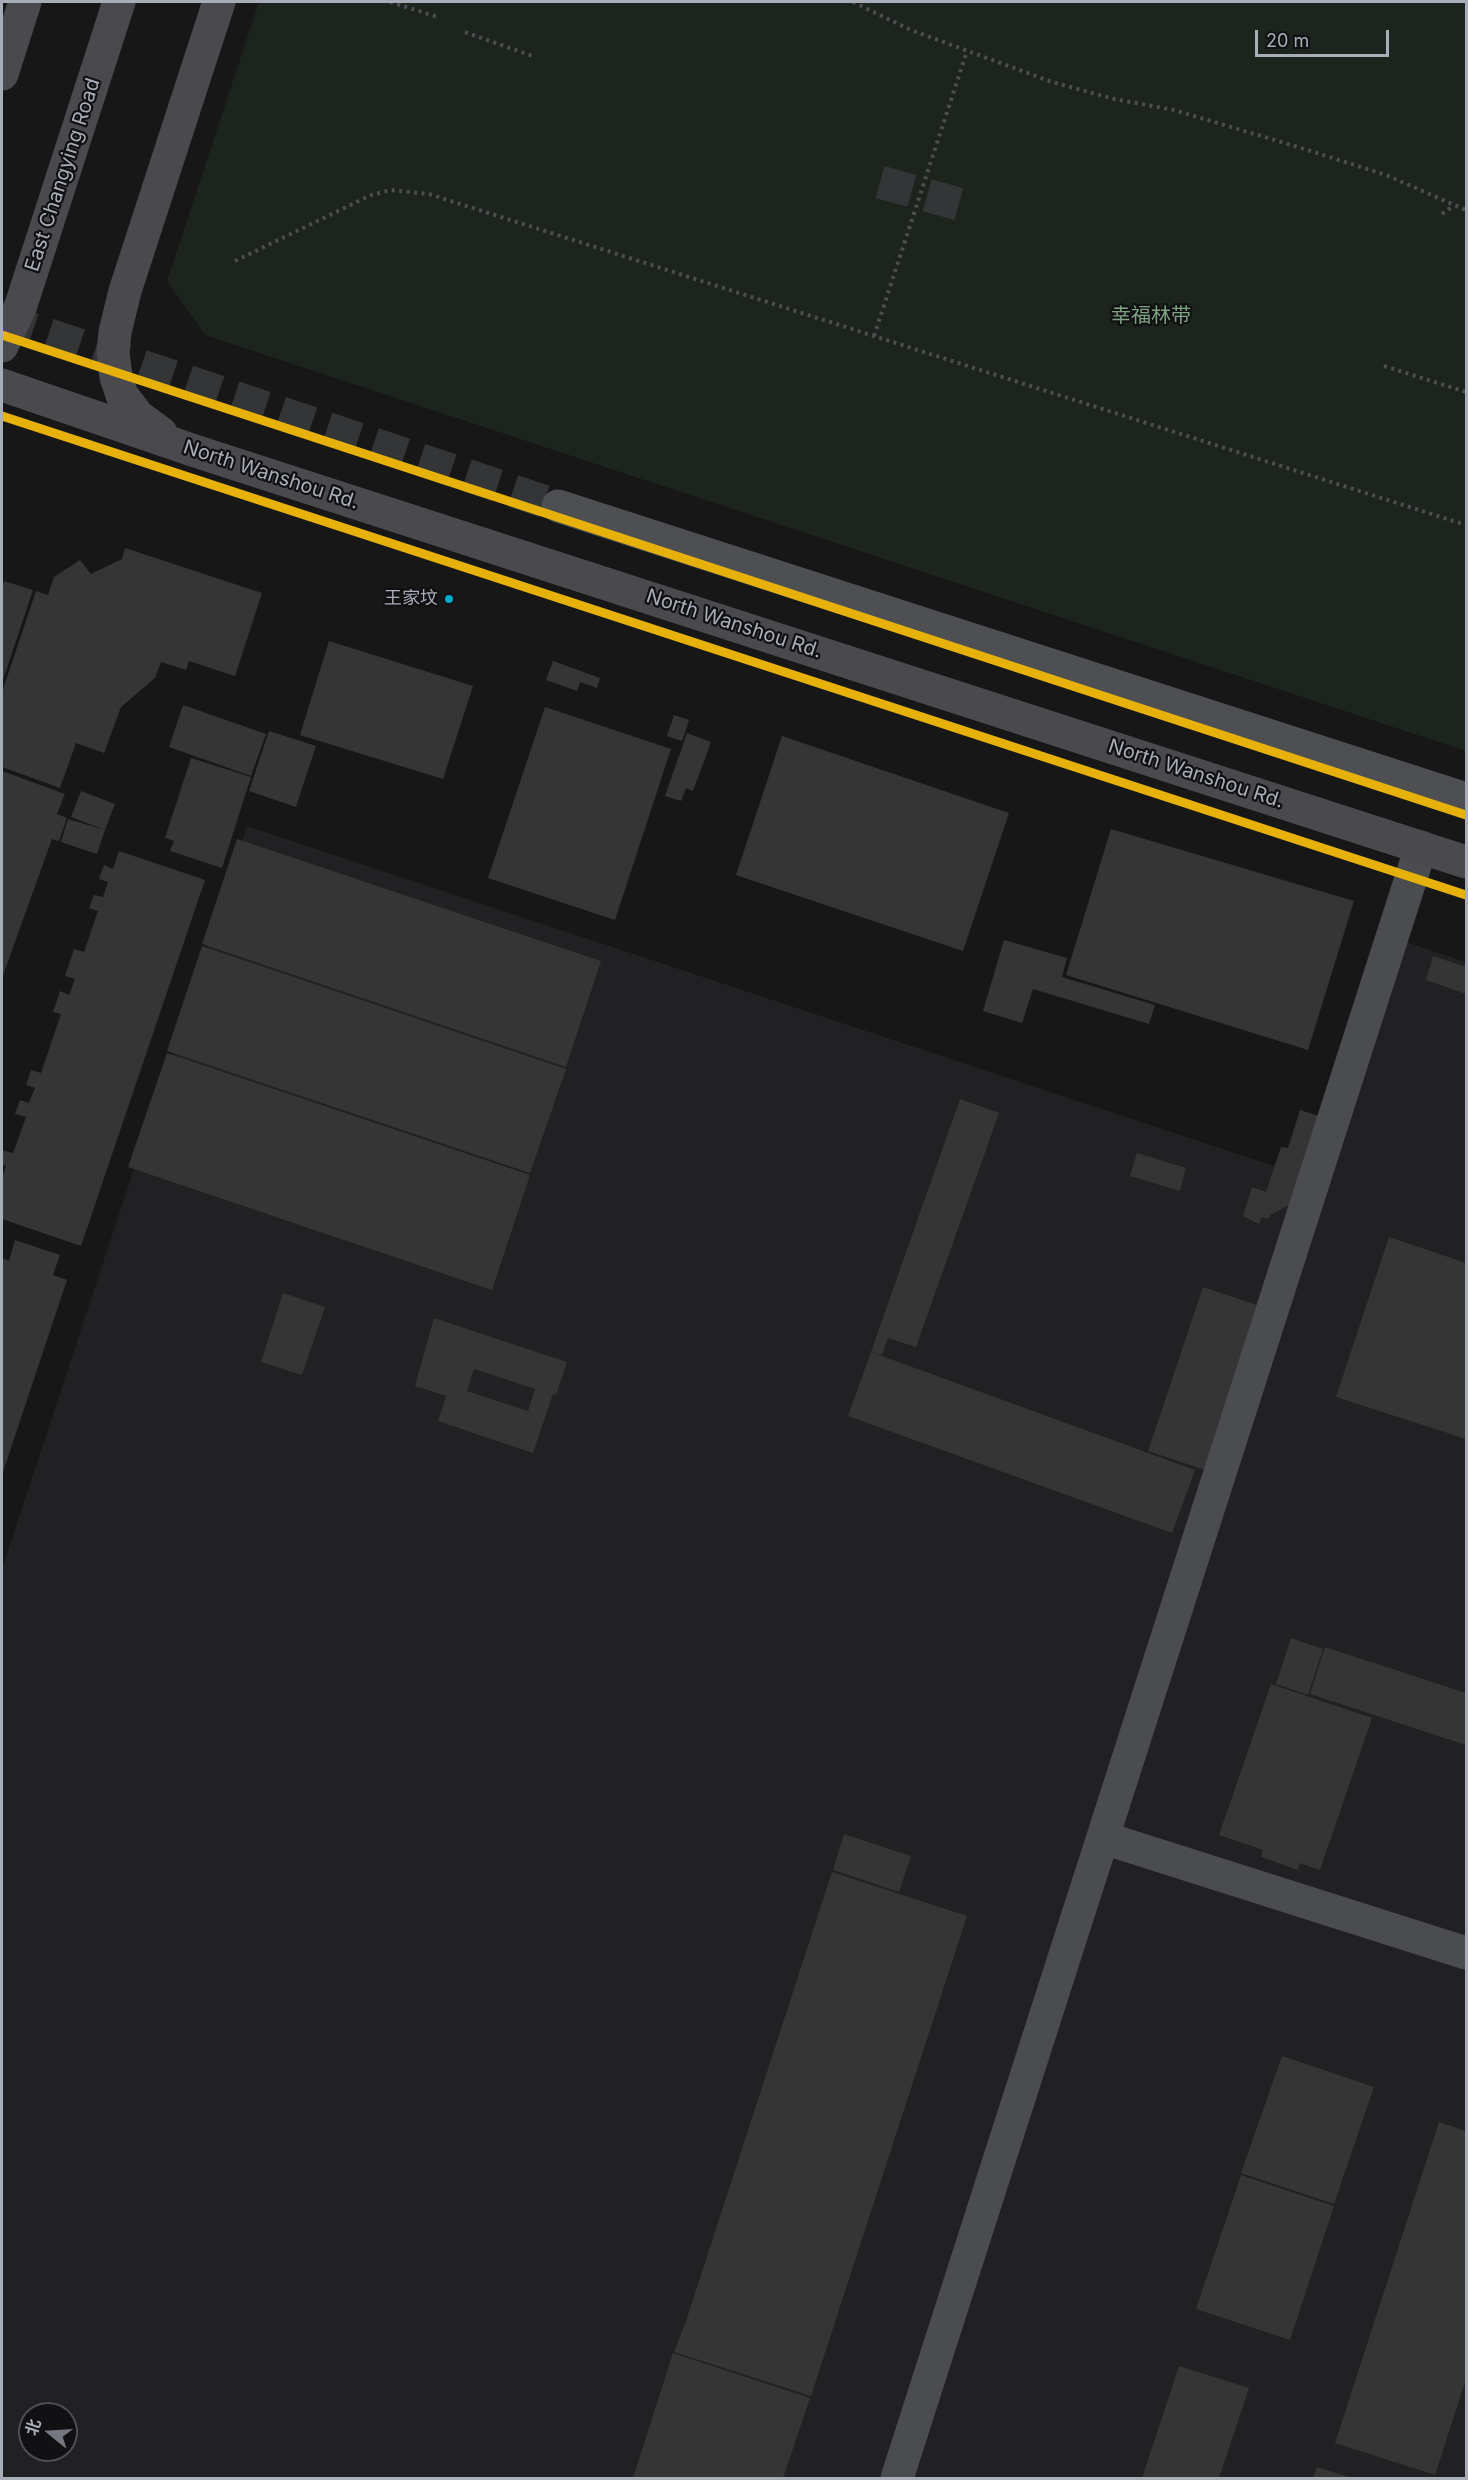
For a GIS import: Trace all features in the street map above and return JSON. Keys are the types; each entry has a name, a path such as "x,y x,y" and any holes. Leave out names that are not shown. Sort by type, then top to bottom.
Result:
{"main road":[{"path":"2,74 25,2"},
{"name":"East Changying Road","path":"2,346 21,305 119,2"},
{"path":"195,451 156,431 138,416 122,395 116,377 113,352 115,332 125,291 219,2"},
{"name":"North Wanshou Rd.","path":"2,385 195,451 1467,862"},
{"path":"558,506 1467,799"}],"street":[{"path":"897,2478 1421,847"},
{"path":"1104,1838 1467,1953"}],"path":[{"path":"390,2 438,17"},
{"path":"853,2 911,30 1052,82 1114,99 1174,110 1386,175 1467,210"},
{"path":"465,32 535,57"},
{"path":"874,336 967,51"},
{"path":"235,261 371,195 391,190 429,194 1467,525"},
{"path":"1442,214 1454,206"},
{"path":"1384,366 1467,392"}],"shaded area":[{"path":"247,826 1304,1176 1384,935 1466,962 1466,2478 2,2478 2,1569"}],"green space":[{"name":"幸福林带","path":"259,2 1466,2 1466,751 205,335 167,281"}],"building":[{"path":"125,548 262,593 235,676 189,661 186,670 161,662 155,678 121,707 104,753 76,743 60,788 2,767 2,692 36,591 48,595 54,577 80,560 91,574 122,559"},
{"path":"4,581 33,590 2,683 2,588"},
{"path":"329,641 473,686 443,779 300,735"},
{"path":"553,661 600,678 597,688 580,682 577,691 546,680"},
{"path":"183,705 266,734 251,776 169,747"},
{"path":"545,707 671,749 615,920 488,878"},
{"path":"674,715 689,720 682,741 667,736"},
{"path":"269,731 316,746 296,807 249,791"},
{"path":"687,733 711,742 693,791 686,788 681,801 665,796"},
{"path":"782,736 1009,813 963,951 736,875"},
{"path":"191,758 251,777 222,868 170,851 174,841 165,838"},
{"path":"2,771 65,794 57,814 67,818 59,841 52,839 2,978"},
{"path":"81,791 115,804 105,830 71,817"},
{"path":"68,819 105,830 97,854 61,842"},
{"path":"1111,829 1354,901 1308,1050 1066,975"},
{"path":"237,839 601,961 566,1067 202,944"},
{"path":"119,851 205,880 81,1246 2,1219 2,1178 6,1166 2,1165 2,1150 13,1153 26,1117 15,1114 20,1100 29,1103 35,1088 26,1085 31,1070 41,1073 61,1014 53,1012 60,991 69,995 75,979 65,976 74,949 84,952 98,911 89,908 94,895 103,897 108,882 99,879 104,865 113,869"},
{"path":"1004,940 1067,958 1062,977 1155,1005 1149,1024 1033,989 1022,1023 983,1011"},
{"path":"202,946 566,1069 530,1173 167,1051"},
{"path":"1433,956 1466,967 1466,994 1426,980"},
{"path":"167,1053 530,1175 492,1290 128,1167"},
{"path":"960,1099 999,1113 916,1347 888,1338 882,1355 871,1352"},
{"path":"1300,1110 1319,1116 1295,1202 1270,1215 1268,1219 1262,1217 1259,1224 1243,1216 1252,1187 1266,1192 1281,1147 1288,1148"},
{"path":"1137,1153 1186,1168 1180,1191 1130,1176"},
{"path":"1389,1237 1466,1263 1466,1439 1336,1397"},
{"path":"15,1240 60,1255 53,1275 67,1280 2,1475 2,1258 9,1261"},
{"path":"1203,1287 1263,1307 1208,1471 1148,1451"},
{"path":"283,1293 325,1307 302,1375 261,1362"},
{"path":"434,1318 567,1362 556,1395 553,1394 533,1453 438,1421 446,1396 415,1386","holes":["474,1369 535,1389 528,1411 467,1391"]},
{"path":"871,1352 1195,1470 1172,1533 848,1416"},
{"path":"1291,1638 1323,1649 1308,1695 1276,1684"},
{"path":"1325,1647 1466,1693 1466,1745 1310,1694"},
{"path":"1271,1684 1372,1718 1320,1870 1300,1863 1298,1870 1261,1857 1263,1850 1219,1835"},
{"path":"844,1834 911,1856 899,1892 833,1870"},
{"path":"832,1872 967,1916 811,2396 674,2352"},
{"path":"1282,2056 1374,2087 1334,2204 1241,2173"},
{"path":"1439,2122 1466,2131 1466,2379 1435,2475 1335,2443"},
{"path":"1241,2175 1334,2206 1290,2340 1196,2309"},
{"path":"673,2353 810,2398 783,2478 633,2478"},
{"path":"1179,2366 1249,2388 1219,2478 1142,2478"},
{"path":"1317,2467 1352,2478 1313,2478"}],"tunnel":[{"path":"880,182 969,207"},
{"path":"2,319 558,506"}],"transit line":[{"path":"2,335 1466,815"},
{"path":"2,416 1466,895"}],"place":[{"name":"王家坟","path":"449,599"}]}
